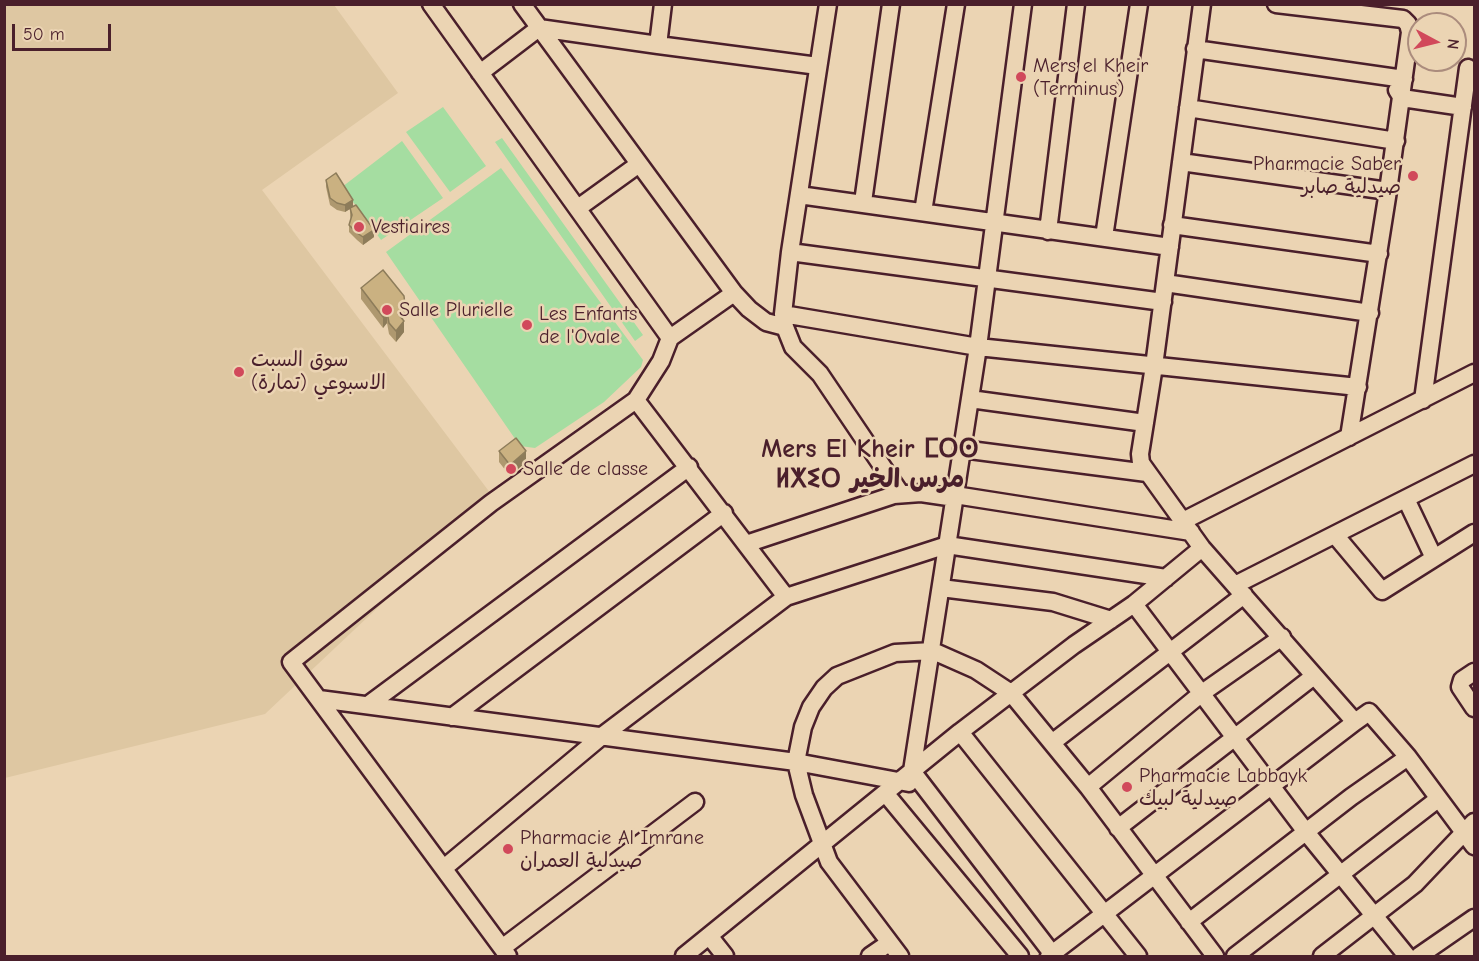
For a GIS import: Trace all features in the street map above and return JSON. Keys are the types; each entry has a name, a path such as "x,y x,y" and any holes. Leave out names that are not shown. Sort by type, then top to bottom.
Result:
{"street":[{"path":"431,4 670,338"},
{"path":"522,4 734,293 766,322 784,321 978,347 1358,387"},
{"path":"658,45 663,4"},
{"path":"828,4 790,252 784,321 793,347 820,374 901,494"},
{"path":"863,202 891,4"},
{"path":"923,212 956,4"},
{"path":"907,776 933,651 978,347 1023,4"},
{"path":"1048,231 1076,4"},
{"path":"1104,237 1139,4"},
{"path":"1203,4 1140,454 1147,473 1202,548 1355,722"},
{"path":"1276,4 1349,9 1403,19 1408,24 1396,78 1402,98 1389,191 1349,437"},
{"path":"480,73 539,28 818,66"},
{"path":"1195,49 1396,78"},
{"path":"1423,400 1466,114 1468,68"},
{"path":"1402,98 1466,114"},
{"path":"1188,108 1396,141"},
{"path":"1181,162 1389,191"},
{"path":"578,208 639,164"},
{"path":"799,195 863,202 1048,231 1170,247"},
{"path":"1173,225 1379,254"},
{"path":"790,252 987,281 1162,302"},
{"path":"1165,283 1370,313"},
{"path":"695,802 505,952 291,662 491,503 636,400 661,361 670,338 734,293"},
{"path":"746,544 901,494 921,493 1187,527 1349,437 1474,373"},
{"path":"970,399 1145,423"},
{"path":"636,400 786,597"},
{"path":"962,448 1147,473"},
{"path":"1053,742 1170,651 1240,590 1335,535 1474,464"},
{"path":"368,705 689,467"},
{"path":"1406,499 1434,558"},
{"path":"452,717 724,513"},
{"path":"1335,535 1382,591 1474,533"},
{"path":"444,868 602,736 786,597 947,545 1166,578"},
{"path":"684,957 960,732 1134,604 1202,548"},
{"path":"941,588 1053,602 1111,620"},
{"path":"1134,604 1273,785 1306,832 1407,957"},
{"path":"1088,787 1202,693 1282,637"},
{"path":"900,957 829,862 804,795 796,762 803,727 811,707 824,688 837,676 895,653 933,651 976,670 1011,693 1088,787 1215,957"},
{"path":"1474,672 1462,680 1460,687 1474,708"},
{"path":"1118,828 1314,676"},
{"path":"319,699 907,776 924,787 1052,956 1369,712 1408,757 1438,800 1471,833 1416,884 1322,957"},
{"path":"960,732 1107,914 1138,957"},
{"path":"1189,922 1408,757"},
{"path":"886,794 1020,957"},
{"path":"1235,957 1438,800"},
{"path":"1419,957 1474,918"},
{"path":"710,937 725,957"},
{"path":"870,957 889,943"}],"shaded area":[{"path":"4,5 334,5 398,93 262,190 494,498 265,714 5,778"}],"green space":[{"path":"443,107 486,166 450,192 406,132"},
{"path":"502,138 643,335 635,341 495,142"},
{"path":"402,141 443,198 381,240 342,187"},
{"name":"Les Enfants de l'Ovale","path":"501,168 643,360 641,367 604,402 535,448 520,446 386,252"}],"building":[{"path":"336,173 353,200 345,205 330,198 326,180"},
{"path":"356,205 374,230 363,237 349,225 352,215 350,208"},
{"name":"Salle Plurielle","path":"383,270 404,296 405,305 398,314 404,321 396,331 389,323 387,312 383,317 361,288"},
{"path":"516,438 526,451 510,465 499,451"}],"place":[{"name":"Mers el Kheir (Terminus)","path":"1021,77"},
{"name":"Pharmacie Saber صيدلية صابر","path":"1413,176"},
{"name":"Vestiaires","path":"359,227"},
{"name":"Salle Plurielle","path":"387,310"},
{"name":"Les Enfants de l'Ovale","path":"527,325"},
{"name":"سوق السبت الاسبوعي (تمارة)","path":"239,372"},
{"name":"Salle de classe","path":"511,469"},
{"name":"Pharmacie Labbayk صيدلية لبيك","path":"1127,787"},
{"name":"Pharmacie Al Imrane صيدلية العمران","path":"508,849"}],"district":[{"name":"Mers El Kheir ⵎⵔⵙ ⵍⵅⵉⵔ مرس الخير","path":"870,465"}]}
